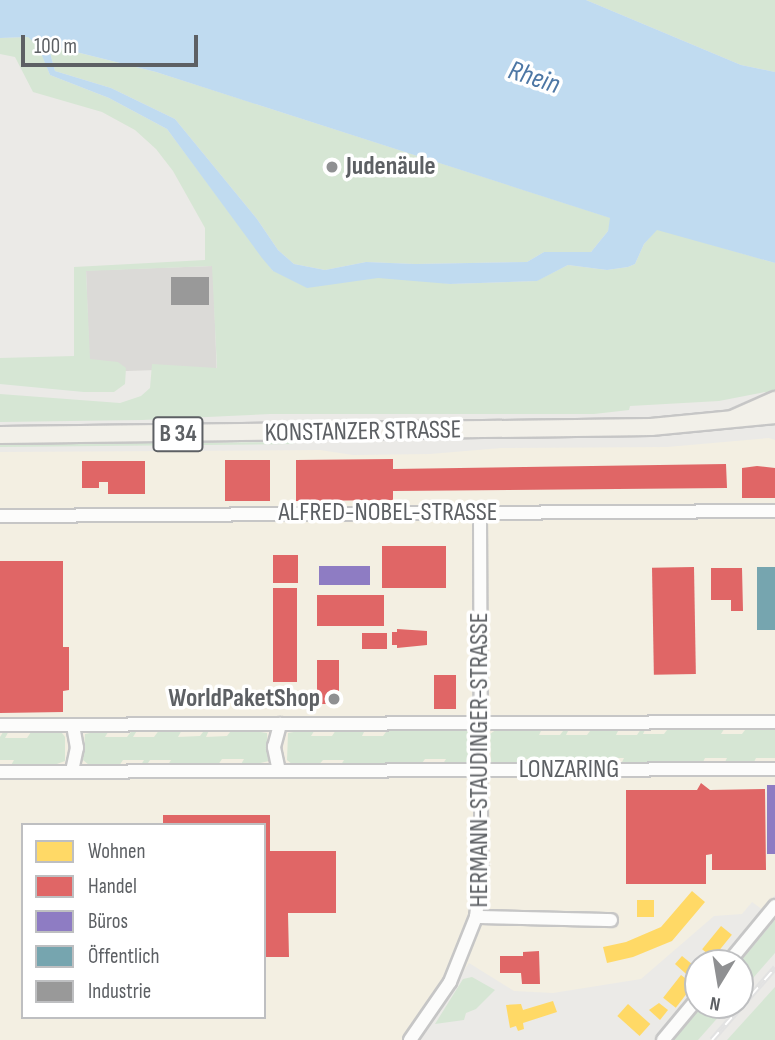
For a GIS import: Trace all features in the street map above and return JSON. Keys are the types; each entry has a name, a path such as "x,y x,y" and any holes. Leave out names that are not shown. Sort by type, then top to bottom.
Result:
{"main road":[{"name":"KONSTANZER STRASSE","path":"725,422 757,405 775,400"},
{"name":"KONSTANZER STRASSE","path":"0,435 416,432 651,427 725,422 775,415"}],"street":[{"name":"ALFRED-NOBEL-STRASSE","path":"0,516 775,510"},
{"name":"HERMANN-STAUDINGER-STRASSE","path":"480,513 481,875 476,918 611,920"},
{"name":"LONZARING","path":"0,725 775,722"},
{"path":"279,724 274,747 279,771"},
{"path":"72,771 77,748 73,725"},
{"name":"LONZARING","path":"0,772 774,769"},
{"path":"740,949 775,906"},
{"path":"410,1040 450,982 476,918"},
{"path":"663,1040 684,1015"}],"shaded area":[{"path":"213,266 217,368 90,372 86,270"},
{"path":"769,438 775,440 775,895 763,910 752,902 742,914 714,916 641,979 553,993 514,991 469,963 418,1040 0,1040 0,452 320,450 353,455 430,454 501,448 667,447"}],"green space":[{"path":"586,0 775,0 775,72 741,65"},
{"path":"28,37 38,45 50,75 109,98 167,129 273,271 421,279 450,284 536,281 568,265 607,270 635,264 644,244 657,229 775,263 775,395 771,397 765,392 719,401 630,406 629,410 594,414 270,414 142,420 0,422 0,394 120,403 141,396 150,388 152,364 217,368 212,266 86,271 90,359 118,362 126,368 125,384 114,392 84,392 0,384 0,358 74,356 74,267 205,260 205,228 173,171 156,149 135,130 102,112 33,92 15,57 0,54 0,38"},
{"name":"Judenäule","path":"48,45 156,72 611,218 608,231 591,252 544,252 527,262 366,262 325,270 294,264 278,250 257,219 175,119 111,88 55,71"},
{"path":"0,444 294,444 0,447"},
{"path":"643,726 647,726 643,734 664,734 670,726 726,726 721,734 742,734 748,726 775,726 775,758 756,758 752,766 723,766 727,758 705,758 701,766 620,766 624,758 602,758 598,766 592,766 597,758 575,758 570,766 542,767 547,759 526,759 520,767 491,762 490,734 497,729 543,727 539,735 560,735 566,727 570,727 566,735 587,735 593,727 620,727 616,735 637,735"},
{"path":"338,727 366,728 362,736 383,736 389,728 464,729 471,734 472,761 441,767 446,759 425,759 419,767 339,768 344,760 323,760 316,768 293,765 287,760 288,733 316,728 311,736 332,736"},
{"path":"183,728 178,737 200,736 206,728 210,728 206,737 227,736 233,728 267,733 269,761 239,768 244,759 222,759 216,768 166,768 171,760 150,760 144,769 139,768 144,760 123,760 117,769 89,765 83,760 85,734 110,729 105,737 127,737 133,729 138,729 133,737 154,737 160,729"},
{"path":"5,729 10,729 5,738 27,738 33,729 62,733 65,737 65,761 46,768 9,769 14,760 0,760 0,737"},
{"path":"775,920 775,953 754,977 754,949 751,949"},
{"path":"472,977 495,990 476,1009 466,1013 464,1020 435,1024 463,979"},
{"path":"775,987 775,1040 727,1040 746,1019 754,1019 754,1010"},
{"path":"691,1019 717,1019 698,1040 673,1040"}],"water":[{"name":"Rhein","path":"0,0 586,0 741,65 775,72 775,263 657,230 644,244 635,264 628,267 607,270 568,265 537,281 450,284 378,278 307,288 273,271 167,129 109,98 50,75 38,46 28,37 0,38","holes":["48,45 156,72 610,218 608,231 591,252 544,252 527,262 366,262 325,270 294,264 278,250 257,219 175,119 111,88 55,71"]}],"building: Wohnen":[{"path":"692,891 705,902 672,941 633,957 607,963 603,947 626,942 661,927"},
{"path":"637,900 654,900 654,917 637,917"},
{"path":"721,926 732,935 720,949 702,949"},
{"path":"682,956 684,958 684,972 675,964"},
{"path":"681,975 684,977 684,997 676,1008 663,998"},
{"path":"553,1001 557,1012 523,1023 524,1029 518,1031 516,1026 510,1028 506,1005 521,1004 523,1010"},
{"path":"659,1003 668,1010 660,1020 649,1010"},
{"path":"628,1004 650,1024 640,1036 617,1016"}],"building: Handel":[{"path":"393,459 393,469 726,464 727,488 393,491 393,500 296,501 296,460"},
{"path":"225,460 270,460 270,501 225,501"},
{"path":"82,461 145,461 145,494 108,494 108,482 99,482 99,488 82,488"},
{"path":"742,468 775,468 775,498 742,498"},
{"path":"382,546 446,546 446,588 382,588"},
{"path":"273,555 298,555 298,583 273,583"},
{"path":"0,561 63,561 63,647 69,647 69,690 63,691 63,712 0,713"},
{"path":"694,567 696,674 654,675 652,568"},
{"path":"711,568 742,568 743,611 731,611 731,600 711,600"},
{"path":"273,588 297,588 297,682 273,682"},
{"path":"317,595 384,595 384,626 317,626"},
{"path":"397,629 427,631 427,645 397,648 397,645 392,645 392,632 397,632"},
{"path":"362,633 387,633 387,649 362,649"},
{"path":"317,660 339,660 339,704 317,704"},
{"path":"434,675 456,675 456,709 434,709"},
{"path":"701,783 710,790 765,789 766,870 712,870 712,854 706,855 706,884 626,884 626,790 697,790"},
{"path":"163,815 270,815 270,851 336,851 336,913 288,913 289,957 266,957 266,823 163,823"},
{"path":"539,951 540,984 522,984 521,973 500,973 500,956 523,956 523,952"}],"building: Büros":[{"path":"319,566 370,566 370,585 319,585"},
{"path":"767,785 775,785 775,854 767,854"}],"building: Öffentlich":[{"path":"757,567 775,567 775,630 757,630"}],"building: Industrie":[{"path":"171,277 209,277 209,305 171,305"}],"railway":[{"path":"712,1040 775,968"}],"place":[{"name":"Judenäule","path":"332,167"},
{"name":"WorldPaketShop","path":"334,699"}]}
